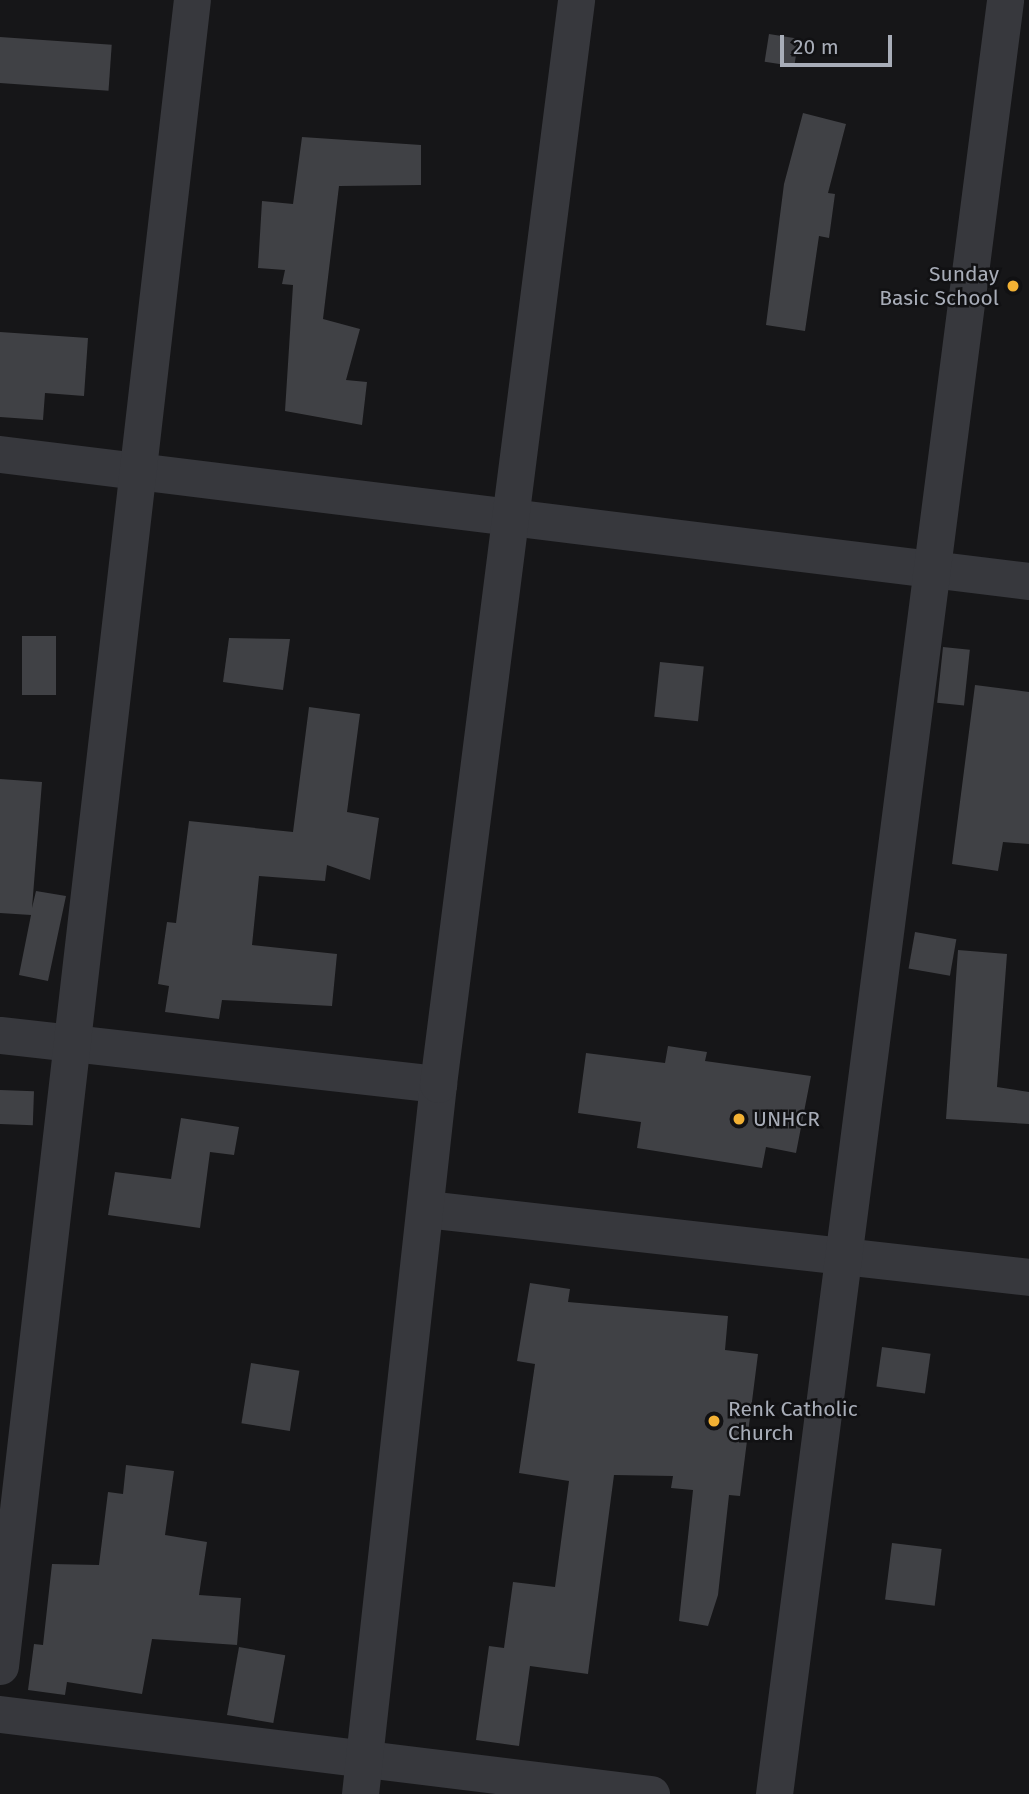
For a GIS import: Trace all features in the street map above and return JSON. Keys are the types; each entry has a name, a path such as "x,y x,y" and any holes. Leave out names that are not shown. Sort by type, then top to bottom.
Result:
{"street":[{"path":"0,1666 192,0"},
{"path":"362,1778 438,1084 515,517 576,0"},
{"path":"774,1794 934,569 1005,0"},
{"path":"0,454 1029,581"},
{"path":"0,1035 438,1084"},
{"path":"425,1209 1029,1277"},
{"path":"0,1714 362,1778 651,1794"}],"building":[{"path":"769,34 799,39 794,66 765,62"},
{"path":"0,37 112,45 109,91 0,83"},
{"path":"803,113 846,124 828,193 835,194 829,238 819,236 805,331 766,325 784,184"},
{"path":"302,137 421,145 421,185 339,186 323,319 360,329 346,380 367,382 362,425 285,411 293,285 282,284 285,270 258,268 262,201 293,204"},
{"path":"0,332 88,338 84,396 45,393 43,420 0,417"},
{"path":"22,636 56,636 56,695 22,695"},
{"path":"229,638 290,639 283,690 223,682"},
{"path":"943,647 970,650 964,706 937,703"},
{"path":"660,662 704,667 698,721 654,717"},
{"path":"975,685 1029,692 1029,844 1003,842 998,871 952,864"},
{"path":"309,707 360,714 347,812 379,818 370,880 327,865 325,881 259,876 252,945 337,954 332,1006 222,1000 219,1019 165,1012 169,986 158,984 167,922 176,923 189,821 293,832"},
{"path":"0,779 42,782 32,908 36,891 66,896 48,981 19,975 31,915 0,913"},
{"path":"915,932 956,939 950,976 909,968"},
{"path":"958,950 1007,954 997,1087 1029,1092 1029,1124 946,1119"},
{"path":"668,1046 707,1052 705,1061 811,1076 796,1153 766,1147 762,1168 637,1148 641,1122 578,1113 586,1053 665,1063"},
{"path":"0,1090 34,1091 33,1125 0,1124"},
{"path":"181,1118 239,1127 234,1155 210,1152 200,1228 108,1215 115,1172 171,1179"},
{"path":"530,1283 570,1289 568,1302 728,1316 725,1350 758,1354 740,1496 729,1495 718,1595 708,1626 679,1621 693,1490 671,1488 673,1476 614,1475 588,1674 530,1666 519,1746 476,1740 489,1646 504,1648 513,1582 555,1587 569,1481 519,1473 535,1364 517,1361"},
{"path":"882,1347 931,1354 925,1393 876,1387"},
{"path":"251,1363 299,1371 290,1431 241,1423"},
{"path":"126,1465 174,1471 165,1535 207,1542 199,1595 241,1598 237,1645 152,1639 142,1694 67,1682 65,1695 28,1690 34,1644 43,1645 52,1564 99,1565 108,1492 123,1494"},
{"path":"892,1543 942,1549 935,1606 885,1600"},
{"path":"239,1647 285,1655 273,1723 227,1715"}],"place":[{"name":"Sunday Basic School","path":"1013,286"},
{"name":"UNHCR","path":"739,1119"},
{"name":"Renk Catholic Church","path":"714,1421"}]}
